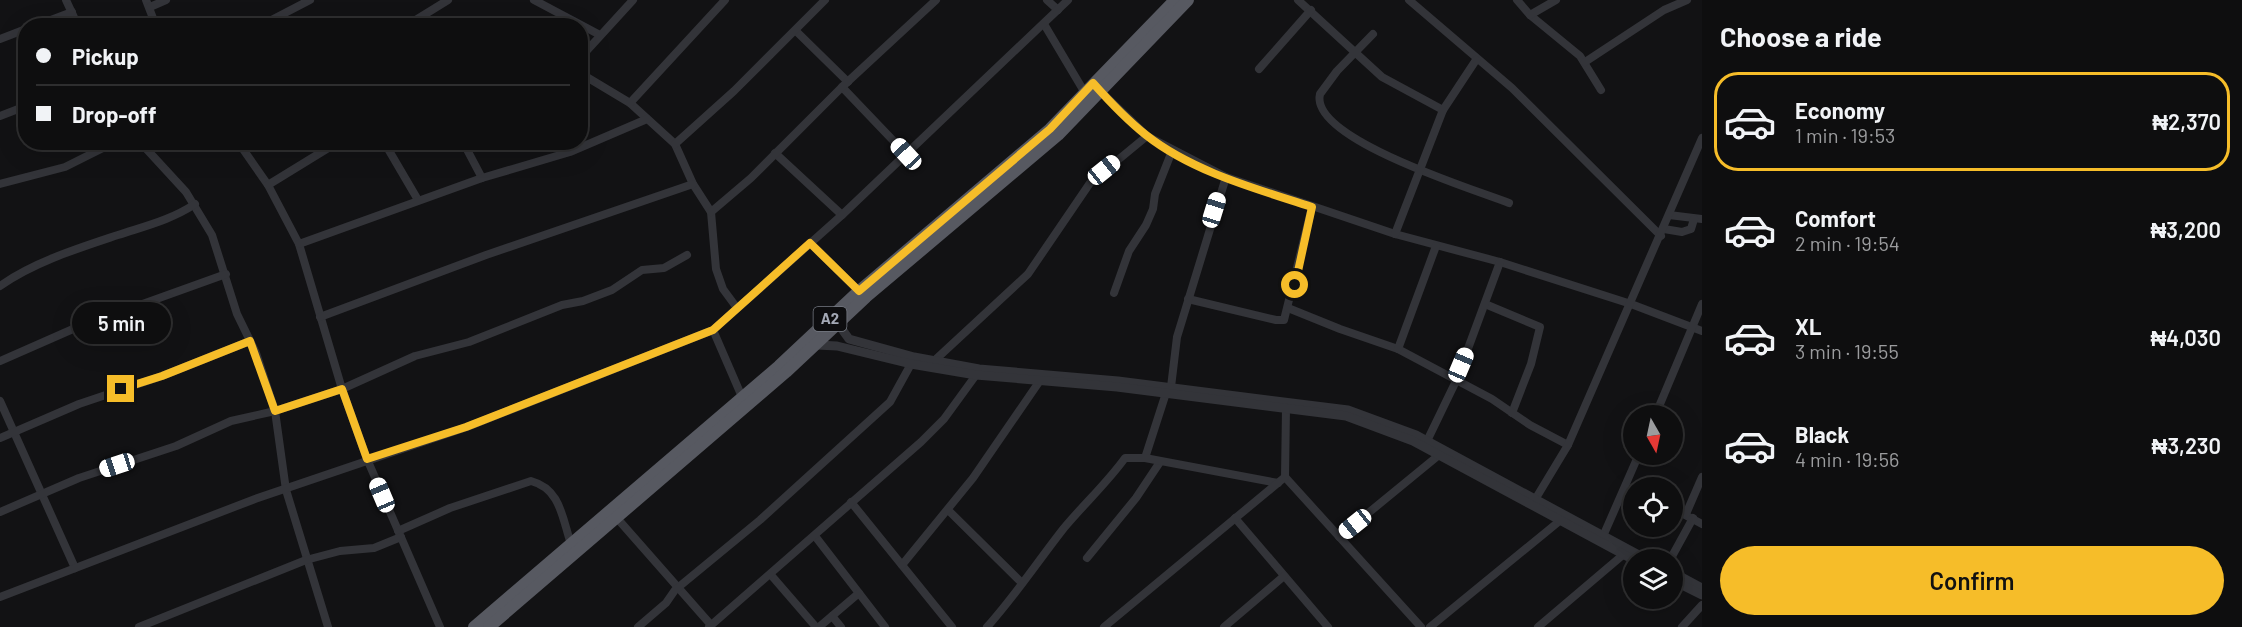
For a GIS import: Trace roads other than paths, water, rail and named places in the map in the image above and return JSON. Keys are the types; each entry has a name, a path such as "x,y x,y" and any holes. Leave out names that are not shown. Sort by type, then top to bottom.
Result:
{"highway":[{"name":"A2","path":"1093,89 1175,0"},
{"name":"A2","path":"489,627 817,345 913,251 1050,129 1188,0"},
{"name":"A2","path":"474,627 812,337 859,291 913,251"}],"street":[{"path":"66,0 75,18"},
{"path":"148,4 166,0"},
{"path":"275,18 310,0"},
{"path":"419,18 448,0"},
{"path":"534,0 568,18"},
{"path":"588,49 633,0"},
{"path":"630,103 725,0"},
{"path":"675,144 796,31 825,0"},
{"path":"711,212 751,178 845,84 936,0"},
{"path":"1047,0 1058,10"},
{"path":"0,597 255,499 466,427 713,330 842,215 1068,0"},
{"path":"1298,0 1382,77 1443,110"},
{"path":"1410,0 1476,60 1512,88 1662,232 1686,232 1698,219 1669,215"},
{"path":"1517,0 1530,15 1586,62 1601,90"},
{"path":"1530,15 1556,0"},
{"path":"1586,62 1664,10 1687,0"},
{"path":"1259,69 1311,10"},
{"path":"56,18 72,12"},
{"path":"1044,24 1093,89 1147,136 1226,177 1395,234 1500,262 1631,304 1702,331"},
{"path":"588,29 600,35"},
{"path":"796,31 906,154"},
{"path":"0,39 18,32"},
{"path":"1373,34 1322,90 1320,103 1345,134 1420,170 1509,203"},
{"path":"1395,234 1443,110 1476,60"},
{"path":"588,78 630,103 675,144 693,184 711,212 716,269 723,290 737,308"},
{"path":"0,116 18,109"},
{"path":"588,144 647,119"},
{"path":"934,361 1028,274 1090,183 1147,136"},
{"path":"1536,498 1568,445 1700,150 1702,138"},
{"path":"0,184 65,167 99,150"},
{"path":"147,150 195,204 212,235 237,314 250,341 275,411 286,490 325,626"},
{"path":"244,150 268,185 299,244 342,389 367,459 440,627"},
{"path":"268,185 325,150"},
{"path":"389,150 418,200"},
{"path":"467,150 482,178"},
{"path":"299,244 482,178 575,150"},
{"path":"1114,293 1129,250 1153,209 1155,194 1172,151"},
{"path":"775,153 842,215"},
{"path":"1146,458 1168,390 1177,337 1226,177"},
{"path":"320,317 486,255 693,184"},
{"path":"0,285 35,266 118,235 151,226 195,204"},
{"path":"1188,299 1280,321 1286,317 1312,207"},
{"path":"810,243 859,291"},
{"path":"1398,349 1436,246"},
{"path":"0,512 79,478 176,446 231,421 275,411 342,389 416,356 469,342 562,305 583,301 612,290 642,270 664,268 687,255"},
{"path":"1426,441 1456,381 1500,262"},
{"path":"0,362 73,328 225,274"},
{"path":"1485,304 1540,327 1531,364 1512,413"},
{"path":"1660,405 1702,304"},
{"path":"1288,308 1398,349 1492,399 1568,445"},
{"path":"839,325 849,339 934,361 979,369 1348,410 1426,441 1629,549"},
{"path":"713,330 742,397"},
{"path":"0,438 79,404 162,376 250,341"},
{"path":"817,345 837,346 911,364 976,375 1039,382 1168,390 1346,416 1413,441 1623,553"},
{"path":"638,627 666,603 677,588 760,520 890,402 911,364"},
{"path":"616,517 710,626 771,575 944,419 976,375"},
{"path":"902,565 948,510 1039,382"},
{"path":"0,401 75,568"},
{"path":"1286,408 1285,477 1421,627"},
{"path":"1339,537 1439,455"},
{"path":"987,627 1125,458 1146,458 1278,483"},
{"path":"1087,558 1136,498 1160,462"},
{"path":"1104,627 1285,477"},
{"path":"1675,549 1690,516 1702,477"},
{"path":"140,627 306,560 340,551 374,548 460,504 531,481 542,484 554,494 571,544"},
{"path":"1604,534 1623,500"},
{"path":"851,502 952,627"},
{"path":"948,510 1022,583"},
{"path":"1683,512 1702,524"},
{"path":"1235,518 1326,626"},
{"path":"1430,627 1562,519"},
{"path":"815,536 885,627"},
{"path":"1538,627 1623,555"},
{"path":"771,575 817,627 859,593"},
{"path":"1224,627 1284,576"},
{"path":"1683,578 1702,588"},
{"path":"1683,586 1702,595"},
{"path":"1682,627 1702,604"},
{"path":"832,616 841,627"}]}
